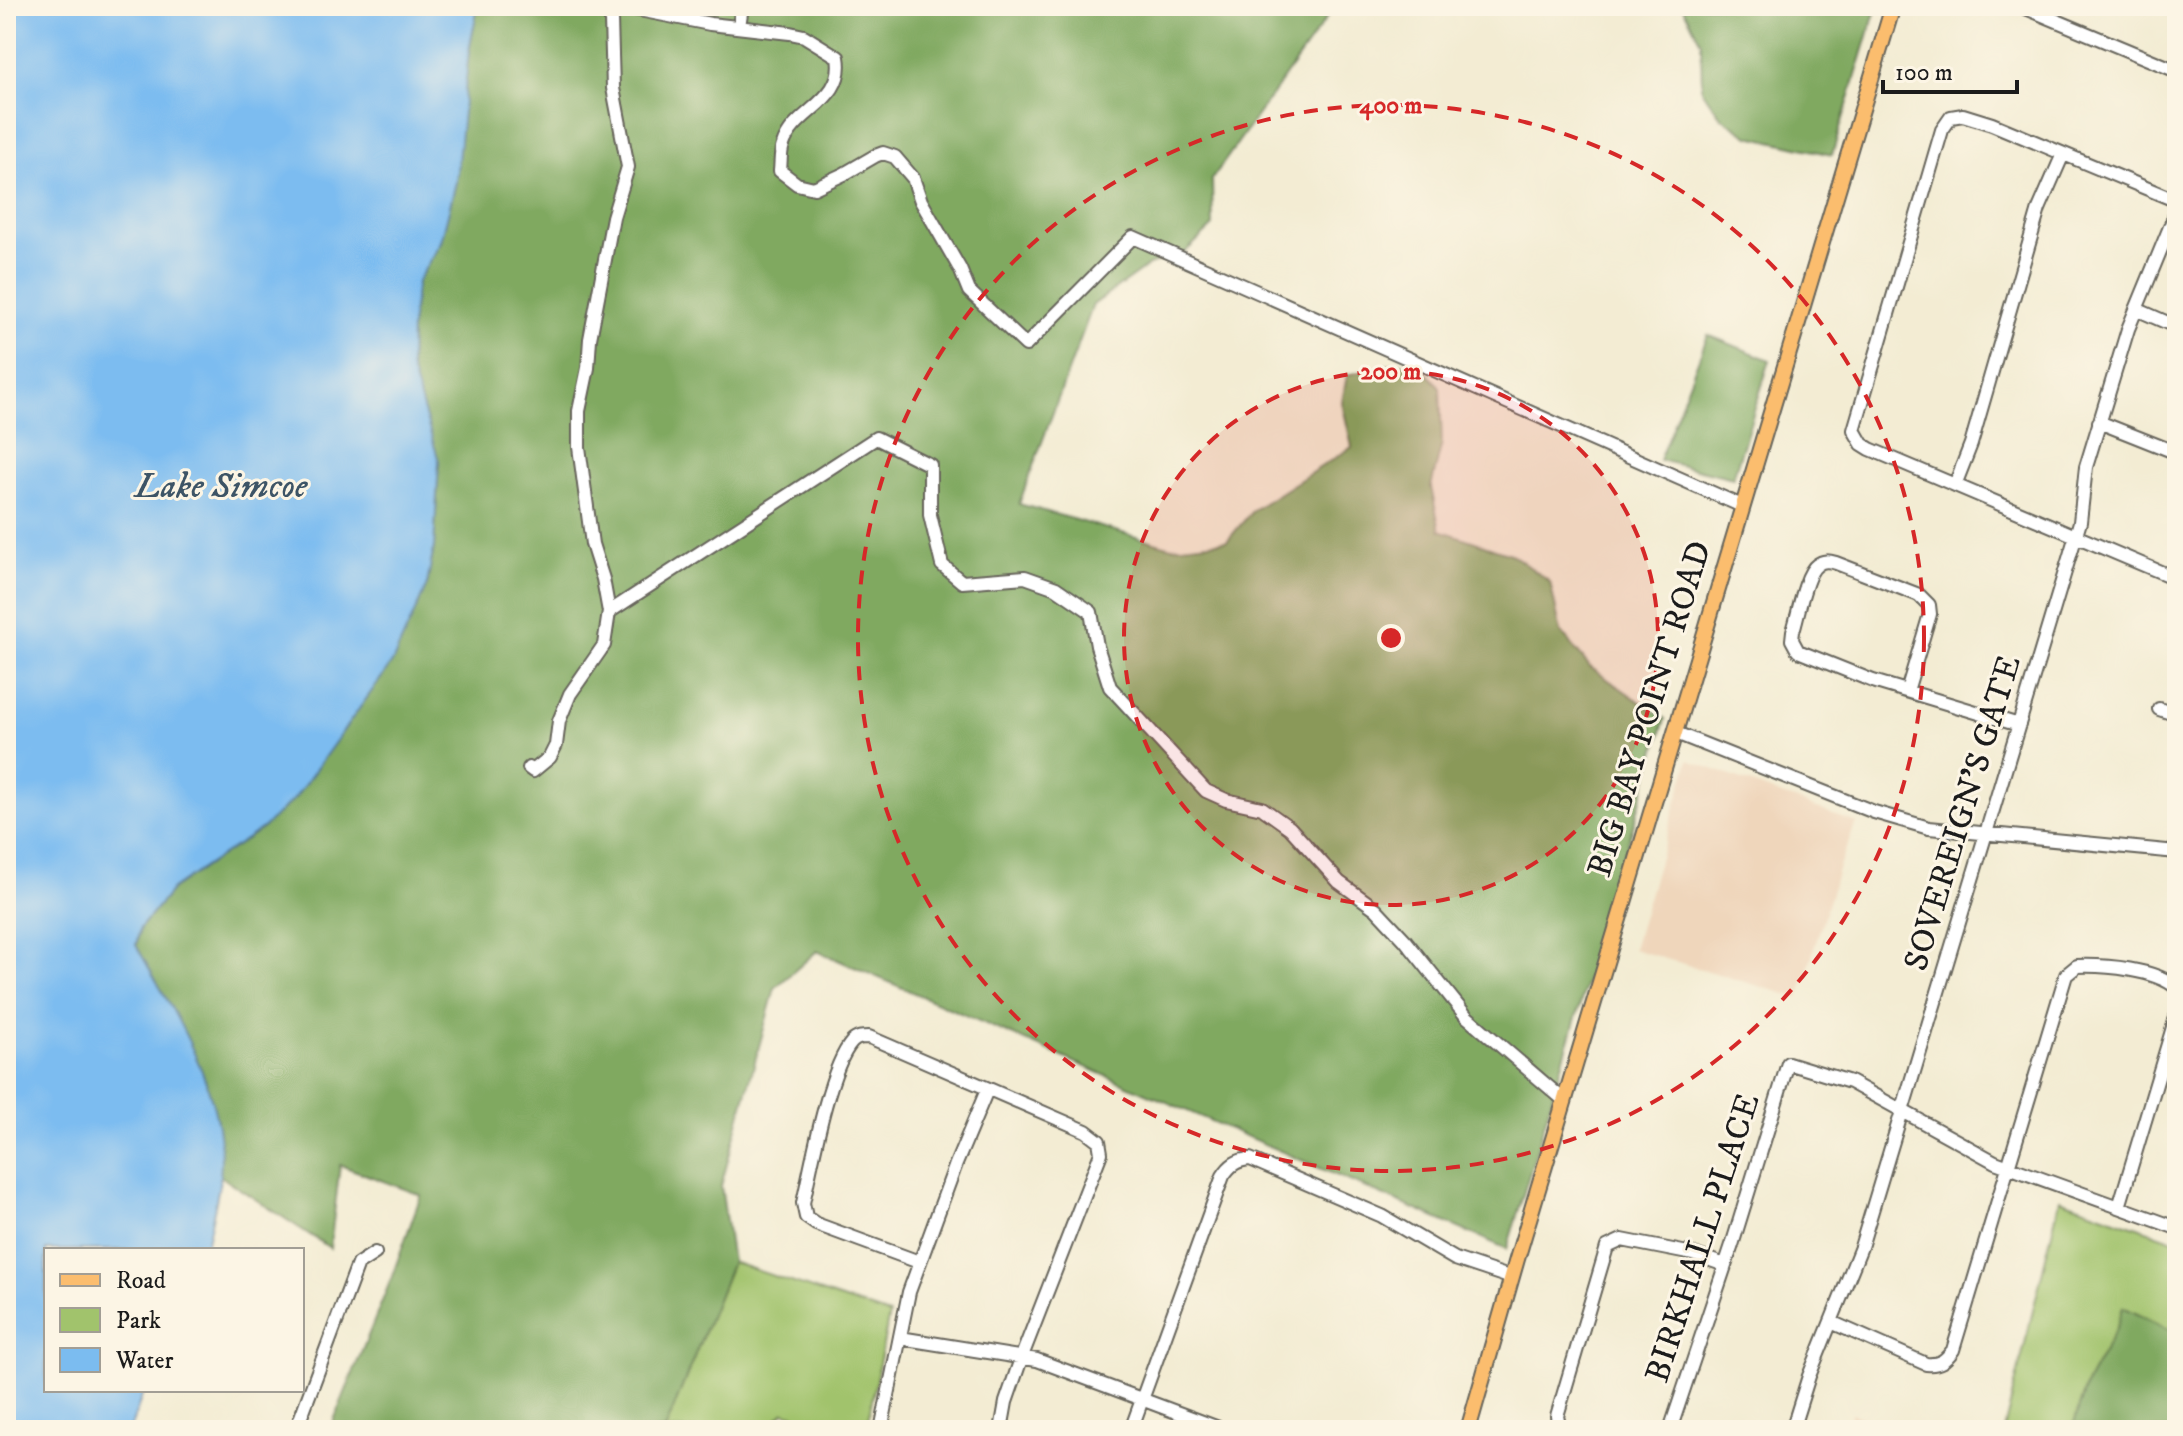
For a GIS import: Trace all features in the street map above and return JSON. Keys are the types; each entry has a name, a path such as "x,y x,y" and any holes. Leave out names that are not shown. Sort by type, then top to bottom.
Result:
{"main road":[{"name":"BIG BAY POINT ROAD","path":"1468,1430 1893,6"}],"street":[{"path":"529,768 533,771 550,757 570,694 604,645 609,612 592,544 579,447 579,411 613,217 628,167 613,88 611,20 616,6 710,24 804,36 838,57 841,70 835,85 801,119 783,143 780,171 797,184 814,188 875,156 883,153 895,157 913,178 921,201 960,269 969,291 1026,345 1133,237 1742,506"},
{"path":"739,27 742,6"},
{"path":"2021,6 2177,71"},
{"path":"2177,201 1963,115 1951,117 1942,130 1854,430 1862,444 2177,579"},
{"path":"1955,485 1971,444 2039,209 2063,154"},
{"name":"SOVEREIGN'S GATE","path":"1792,1430 1809,1376 1861,1247 2075,536 2082,510 2085,470 2099,422 2136,309 2177,210"},
{"path":"2136,309 2177,327"},
{"path":"2099,422 2177,453"},
{"path":"609,612 876,438 930,465 930,515 942,565 962,582 1025,577 1056,588 1091,612 1097,646 1110,687 1206,791 1226,800 1262,808 1290,828 1339,882 1376,909 1466,1016 1565,1101"},
{"path":"1907,691 1930,614 1927,602 1919,595 1836,563 1822,562 1817,565 1810,574 1793,631 1792,640 1796,648 1808,657 1907,691 2019,725"},
{"path":"2159,709 2177,715"},
{"path":"1676,733 1771,773 1929,828 2177,852"},
{"path":"1831,1322 1926,1364 1946,1360 1953,1350 2066,975 2070,969 2085,966 2130,970 2161,978 2177,988"},
{"path":"2119,1207 2177,1014"},
{"path":"919,1262 816,1224 806,1217 803,1203 836,1076 850,1043 858,1037 869,1037 1086,1131 1101,1146 1101,1153 1022,1356 1006,1402 1001,1430"},
{"name":"BIRKHALL PLACE","path":"1670,1430 1788,1063 1850,1082 1902,1111"},
{"path":"881,1430 909,1292 987,1090"},
{"path":"1902,1111 2008,1167 2177,1228"},
{"path":"1131,1430 1223,1176 1235,1163 1250,1159 1382,1216 1455,1259 1512,1278"},
{"path":"1567,1430 1559,1424 1557,1416 1607,1247 1622,1240 1693,1254 1725,1265"},
{"path":"296,1430 358,1264 375,1253"},
{"path":"900,1338 1022,1356 1224,1430"}],"shaded area":[{"path":"1689,760 1856,823 1839,866 1799,998 1633,949"},
{"path":"1852,1413 1895,1430 1847,1430"}],"green space":[{"path":"478,6 1335,6 1212,179 1213,226 1183,254 1149,265 1093,305 1019,504 1172,547 1227,541 1253,510 1352,447 1342,402 1347,375 1396,363 1421,367 1440,387 1442,443 1431,487 1440,530 1513,555 1550,582 1561,632 1590,667 1665,719 1507,1249 817,951 775,988 721,1186 732,1262 665,1430 330,1430 421,1195 340,1165 330,1248 220,1176 217,1124 136,945 140,928 172,889 264,827 427,585 434,547 439,462 410,366 411,326 417,282 441,242"},
{"path":"1682,6 1877,6 1832,155 1749,136 1721,117 1702,90 1701,42"},
{"path":"1708,335 1770,360 1733,478 1659,460"},
{"path":"2060,1199 2177,1241 2177,1430 2004,1430"},
{"path":"732,1262 889,1315 866,1430 851,1430 784,1412 766,1430 665,1430"},
{"path":"2123,1307 2177,1333 2177,1430 2072,1430 2087,1382 2117,1327"}],"water":[{"name":"Lake Simcoe","path":"6,6 478,6 469,51 456,182 441,242 417,282 411,326 410,366 439,461 434,547 427,585 392,663 295,798 264,827 172,889 140,928 136,945 196,1056 216,1117 221,1147 220,1178 205,1248 44,1248 44,1392 143,1392 130,1430 6,1430"}]}
